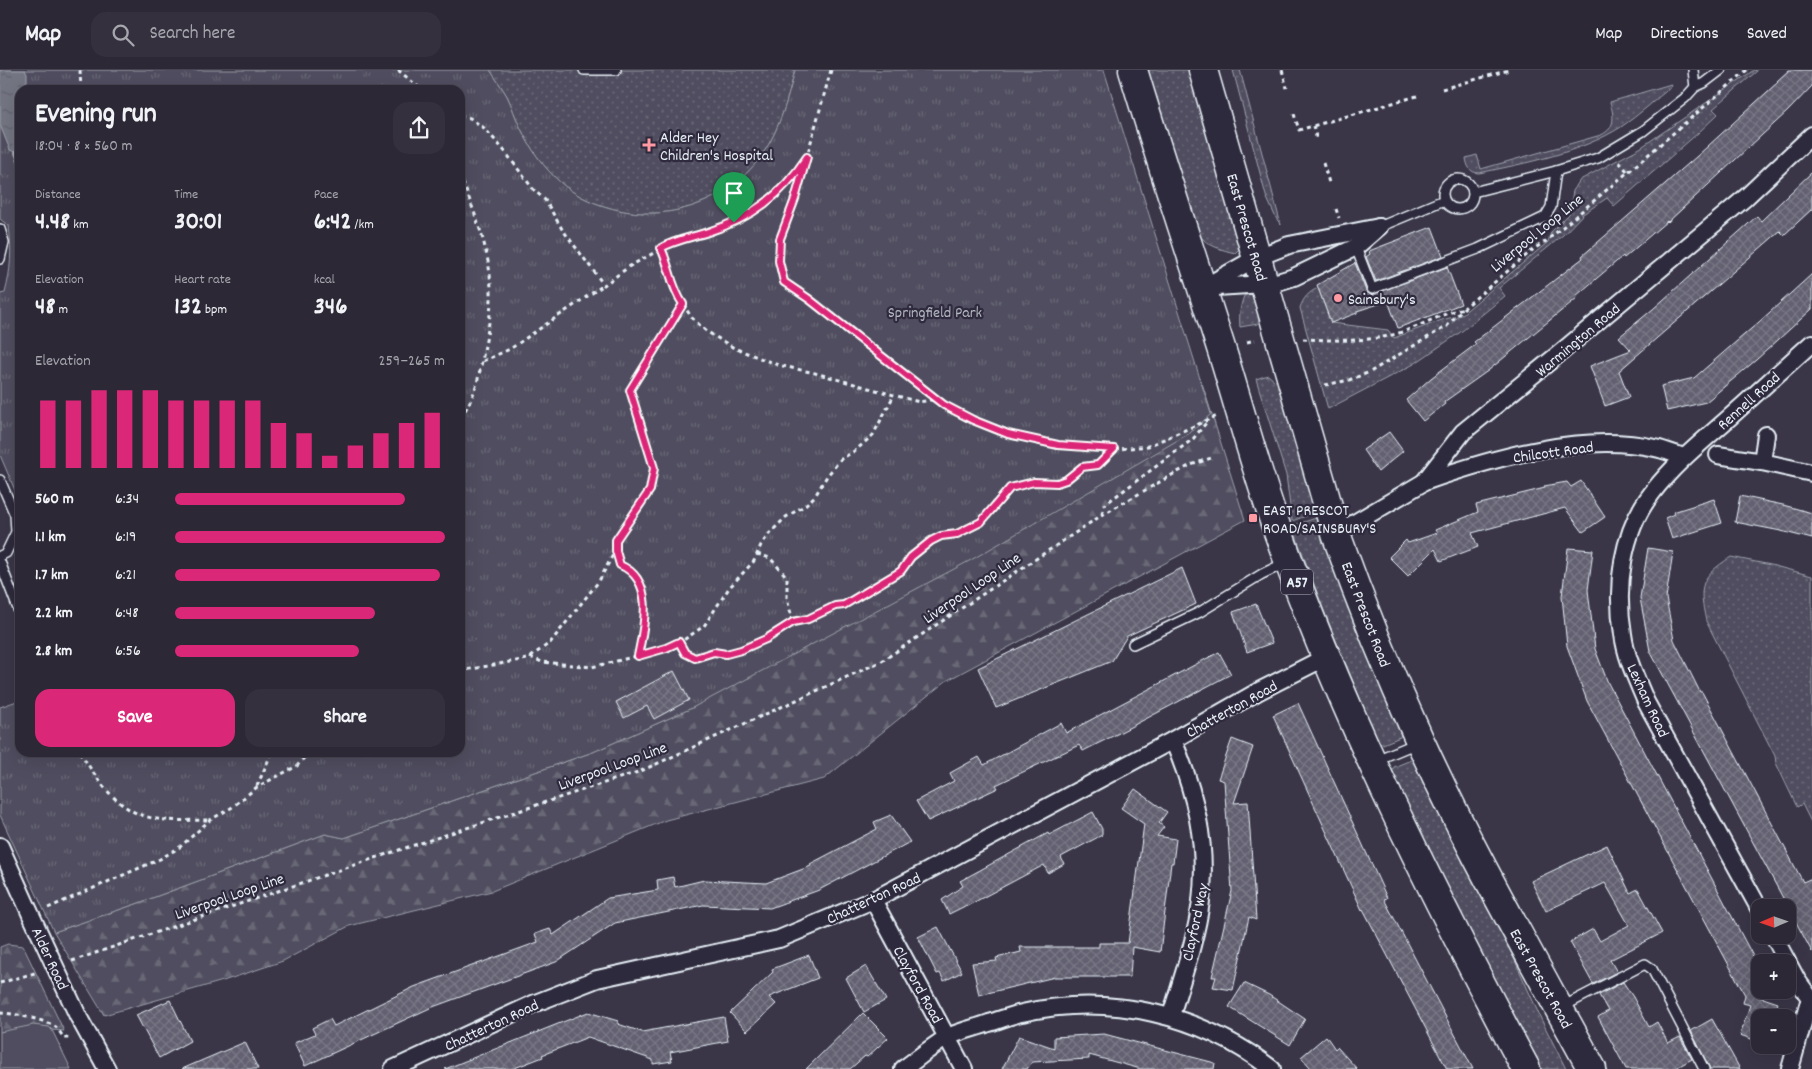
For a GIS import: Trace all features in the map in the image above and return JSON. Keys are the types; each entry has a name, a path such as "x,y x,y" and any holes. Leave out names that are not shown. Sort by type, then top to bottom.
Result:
{"highway":[{"name":"A57","path":"1133,70 1276,529 1326,657 1416,856 1460,945 1526,1069"},
{"name":"East Prescot Road","path":"1203,70 1336,534 1357,592 1420,742 1482,867 1592,1069"}],"street":[{"name":"Warmington Road","path":"1336,534 1424,482 1463,432 1745,198 1812,135"},
{"path":"1202,288 1260,271 1281,281 1294,277 1353,239 1379,226"},
{"path":"1202,288 1260,271 1288,245 1353,239"},
{"name":"Rennell Road","path":"1684,457 1812,343"},
{"path":"1762,462 1766,435"},
{"name":"Chilcott Road","path":"1424,482 1472,465 1509,456 1582,444 1639,445 1684,457"},
{"path":"1718,455 1812,473"},
{"name":"Lexham Road","path":"1684,457 1651,494 1629,536 1621,584 1620,607 1623,635 1635,677 1646,702 1754,899"},
{"name":"Chatterton Road","path":"393,1069 418,1064 533,1004 597,979 779,939 873,900 1173,740 1259,691 1326,657"},
{"name":"Clayford Way","path":"1171,1016 1196,928 1204,876 1200,821 1187,775 1173,740"},
{"name":"Alder Road","path":"0,846 78,1016 107,1069"},
{"name":"Clayford Road","path":"873,900 964,1069"},
{"path":"1778,944 1797,980 1811,998 1790,1069"},
{"path":"903,1069 948,1038 1020,1013 1071,1006 1133,1009 1171,1016 1203,1028 1232,1042 1272,1069"}],"lane":[{"path":"584,70 611,70"},
{"path":"1693,70 1695,87"},
{"path":"1473,192 1556,171 1598,158 1650,126 1685,98 1695,87 1704,83 1721,70"},
{"path":"1353,239 1372,289 1478,249 1545,217 1551,207 1556,171"},
{"path":"1460,179 1469,183 1473,192 1471,201 1464,208 1451,207 1444,200 1444,187 1451,180 1460,179"},
{"path":"1379,226 1444,200"},
{"path":"0,229 4,242 0,259"},
{"path":"0,480 15,515"},
{"path":"0,556 6,553 15,534"},
{"path":"1132,644 1200,612 1262,574 1289,561"},
{"path":"0,562 15,601"},
{"path":"1372,762 1420,742"},
{"path":"1559,1008 1645,964 1648,965 1652,969 1704,1069"}],"path":[{"path":"80,70 82,85"},
{"path":"398,70 416,85"},
{"path":"831,70 795,199 780,239 779,261 784,282 809,299 944,405 973,420 1008,434 1058,445 1114,449 1148,446 1206,422 1238,405"},
{"path":"1282,70 1287,88"},
{"path":"1442,89 1509,70"},
{"name":"Liverpool Loop Line","path":"1325,385 1349,380 1370,372 1447,326 1464,308 1534,248 1545,242 1747,70"},
{"path":"1294,114 1299,130 1417,96"},
{"path":"465,117 470,118 484,128 503,149 532,189 545,200 562,229 604,285"},
{"path":"1313,126 1317,140"},
{"path":"482,361 510,349 630,266 670,243 716,230 761,208 783,188 807,157"},
{"path":"1618,162 1628,172"},
{"path":"1324,163 1330,186"},
{"path":"465,188 486,251 491,297 478,382 465,410"},
{"path":"1336,209 1338,215"},
{"path":"661,248 667,260 672,284 683,304 692,318 719,340 748,355 778,365 815,373 919,402 938,399"},
{"path":"638,656 646,607 637,579 628,569 620,565 616,551 616,540 650,490 654,468 630,390 683,304"},
{"path":"1300,339 1344,340 1384,336 1406,331 1445,313 1464,308"},
{"path":"530,657 542,662 592,667 666,648 704,626 729,588 754,561 769,534 780,522 815,496 827,476 841,459 856,450 872,435 894,395"},
{"path":"1102,515 1104,505 1193,439 1206,422"},
{"path":"679,642 685,653 695,658 714,652 726,654 766,639 793,622 808,619 835,606 844,605 901,571 911,557 931,541 941,536 957,534 981,522 1010,488 1034,482 1057,483 1066,480 1082,467 1098,465 1114,449"},
{"name":"Liverpool Loop Line","path":"64,964 384,855 641,771 882,661 1102,515 1170,476 1192,465 1214,458"},
{"path":"465,669 527,659 550,643 599,581 616,551"},
{"path":"757,554 770,558 787,577 787,598 793,622"},
{"path":"83,757 99,782 126,808 152,818 210,820"},
{"path":"256,787 270,757"},
{"path":"31,915 160,859 180,847 210,820 231,808 256,787 297,766 305,757"},
{"path":"0,983 45,969"},
{"path":"0,1013 9,1013 48,1024 56,1028 64,1038 92,1039"}],"green space":[{"name":"Springfield Park","path":"0,70 490,70 507,96 520,127 533,150 560,182 576,194 601,205 629,212 652,213 674,211 715,197 750,170 764,152 775,133 795,70 1104,70 1211,414 1190,433 971,560 692,708 593,752 344,838 325,834 136,904 54,932 0,815 0,707 15,702 15,757 465,757 465,85 15,85 15,490 0,455 0,294 5,293 11,252 9,226 0,219"},
{"name":"Alder Hey Children's Hospital","path":"490,70 795,70 775,133 764,152 750,170 715,197 674,211 652,213 629,212 601,205 576,194 560,182 533,150 520,127 507,96"},
{"path":"1148,70 1191,70 1240,248 1235,253 1220,249 1206,242 1199,234"},
{"path":"1233,70 1240,70 1281,225 1266,196"},
{"path":"1754,70 1757,71 1713,109 1718,114 1698,133 1614,206 1607,198 1583,214 1563,235 1499,288 1505,296 1462,331 1414,364 1328,409 1300,308 1309,293 1318,288 1331,323 1388,330 1394,338 1461,315 1548,242 1551,232 1569,214 1573,191 1580,180 1640,148"},
{"path":"1671,84 1672,86 1628,122 1588,144 1552,156 1479,173 1473,172 1468,166 1466,158 1477,155 1481,169 1601,135 1609,129 1613,121 1610,102"},
{"path":"1251,293 1256,299 1258,307 1258,324 1240,327 1240,311 1244,296"},
{"path":"1268,375 1275,381 1278,380 1317,512 1292,521 1286,475 1256,379"},
{"path":"1202,383 1245,520 946,681 824,779 666,820 492,891 349,926 283,961 223,981 104,1015 54,932 136,904 325,834 344,838 593,752 692,708"},
{"path":"1319,517 1402,732 1400,737 1383,744 1378,742 1326,616 1293,528 1295,525"},
{"path":"1731,557 1812,576 1812,824 1802,804 1797,807 1776,763 1775,756 1706,621 1702,599 1704,583 1713,570"},
{"path":"1414,760 1499,925 1541,1019 1566,1069 1542,1069 1448,889 1392,773 1394,767"},
{"path":"8,944 23,946 64,1031 52,1030 49,1027 0,1032 0,947"},
{"path":"33,1025 49,1027 52,1030 71,1069 0,1069 0,1032"}],"water":[{"path":"0,70 25,70 27,85 15,85 15,152 10,150 0,125"}],"building":[{"path":"1789,70 1812,70 1812,86 1788,111 1668,222 1624,258 1623,256 1576,296 1577,298 1489,370 1444,402 1445,404 1423,421 1406,400 1431,378 1476,344 1474,342 1583,258 1582,256 1696,157"},
{"path":"1812,172 1812,209 1784,235 1780,231 1619,371 1629,397 1605,406 1590,366 1631,350 1619,337 1757,216 1761,221"},
{"path":"1432,227 1443,256 1376,281 1366,257 1370,254 1369,251"},
{"path":"1355,263 1366,291 1371,295 1447,267 1461,304 1398,328 1388,301 1357,311 1357,313 1331,323 1317,285"},
{"path":"1812,274 1812,309 1706,402 1667,411 1661,386 1694,378"},
{"path":"1389,432 1403,451 1378,472 1363,450"},
{"path":"1581,481 1605,517 1583,532 1565,508 1472,533 1478,547 1441,561 1435,549 1408,576 1389,557 1406,540 1408,543 1437,533 1435,530 1478,512 1476,505 1545,488 1544,486 1567,482 1571,487"},
{"path":"1740,496 1812,513 1812,539 1735,522"},
{"path":"1714,499 1722,523 1672,539 1665,518 1674,514 1673,512"},
{"path":"1568,548 1593,550 1588,590 1595,649 1608,683 1752,954 1751,999 1766,999 1778,1003 1776,1009 1751,1009 1751,1039 1740,1035 1750,1005 1743,1003 1745,995 1587,701 1567,646 1562,596"},
{"path":"1648,548 1673,552 1666,598 1674,640 1700,692 1702,692 1803,882 1812,878 1812,952 1796,922 1796,899 1783,899 1650,651 1640,598"},
{"path":"1182,568 1196,604 1127,636 1112,661 996,708 978,668"},
{"path":"1256,604 1272,643 1247,652 1233,612"},
{"path":"1219,652 1231,674 1083,751 1079,745 996,785 998,788 928,821 916,801 954,781 950,773 979,757 984,765 1061,723 1066,733"},
{"path":"674,671 689,700 654,719 647,706 624,718 616,702"},
{"path":"1298,703 1387,898 1384,899 1473,1069 1447,1069 1362,910 1273,715"},
{"path":"1232,739 1253,747 1234,803 1248,802 1256,920 1249,917 1233,990 1213,987 1216,977 1212,977 1232,891 1224,781 1218,779"},
{"path":"1135,789 1167,812 1159,823 1164,827 1157,836 1176,839 1173,863 1171,863 1160,952 1132,947 1130,977 1055,977 979,995 972,963 997,961 996,958 1021,952 1020,947 1099,947 1099,943 1128,943 1144,824 1121,808"},
{"path":"1093,812 1102,829 1102,835 1061,857 1064,864 1048,873 1044,865 949,914 942,900 963,886 960,881 1048,833 1049,835"},
{"path":"891,815 910,842 819,890 770,908 703,905 615,923 556,962 430,1008 305,1066 294,1043 315,1034 312,1028 330,1019 334,1026 414,987 538,942 535,934 550,929 553,935 608,898 658,890 657,880 673,877 675,887 704,880 766,883 811,866 810,864 877,829 874,822"},
{"path":"1607,845 1630,893 1638,889 1662,933 1610,960 1617,972 1593,984 1570,942 1593,929 1600,941 1629,925 1605,883 1546,911 1531,881"},
{"path":"938,927 962,972 944,981 940,973 937,974 918,937"},
{"path":"809,955 818,978 769,997 776,1004 747,1031 730,1013 773,972 772,969"},
{"path":"866,966 886,1000 864,1012 846,978"},
{"path":"1623,982 1649,1027 1657,1022 1668,1043 1680,1037 1692,1059 1674,1069 1626,1069 1598,1017 1608,1011 1599,995"},
{"path":"1244,983 1269,995 1305,1019 1290,1045 1229,1007"},
{"path":"170,1000 190,1041 159,1058 136,1015"},
{"path":"588,1012 618,1021 618,1024 642,1032 724,1017 728,1041 670,1052 672,1061 653,1064 653,1060 588,1037 512,1069 445,1069"},
{"path":"863,1013 888,1038 850,1069 806,1069"},
{"path":"1712,1019 1740,1069 1710,1069 1691,1031"},
{"path":"1104,1034 1215,1063 1214,1069 1141,1069 1089,1055 1089,1059 1032,1062 1027,1069 1002,1069 1019,1036 1054,1048 1054,1037"},
{"path":"1326,1036 1335,1049 1337,1047 1357,1069 1312,1069 1301,1057"},
{"path":"245,1042 258,1069 182,1069"}],"place":[{"name":"Alder Hey Children's Hospital","path":"649,145"},
{"name":"Sainsbury's","path":"1338,298"},
{"name":"EAST PRESCOT ROAD/SAINSBURY'S","path":"1253,518"}],"route":[{"path":"807,157 795,199 780,239 779,261 784,282 809,299 944,405 973,420 1008,434 1058,445 1114,449 1098,465 1082,467 1066,480 1044,484 1034,482 1010,488 981,522 957,534 941,536 931,541 911,557 901,571 875,587 844,605 835,606 808,619 793,622 766,639 741,650 726,654 714,652 695,658 685,653 679,642 638,656 646,607 637,579 628,569 620,565 616,551 616,540 650,490 654,468 630,390 683,304 672,284 667,260 661,248 670,243 734,223 761,208 783,188 807,157"}]}
